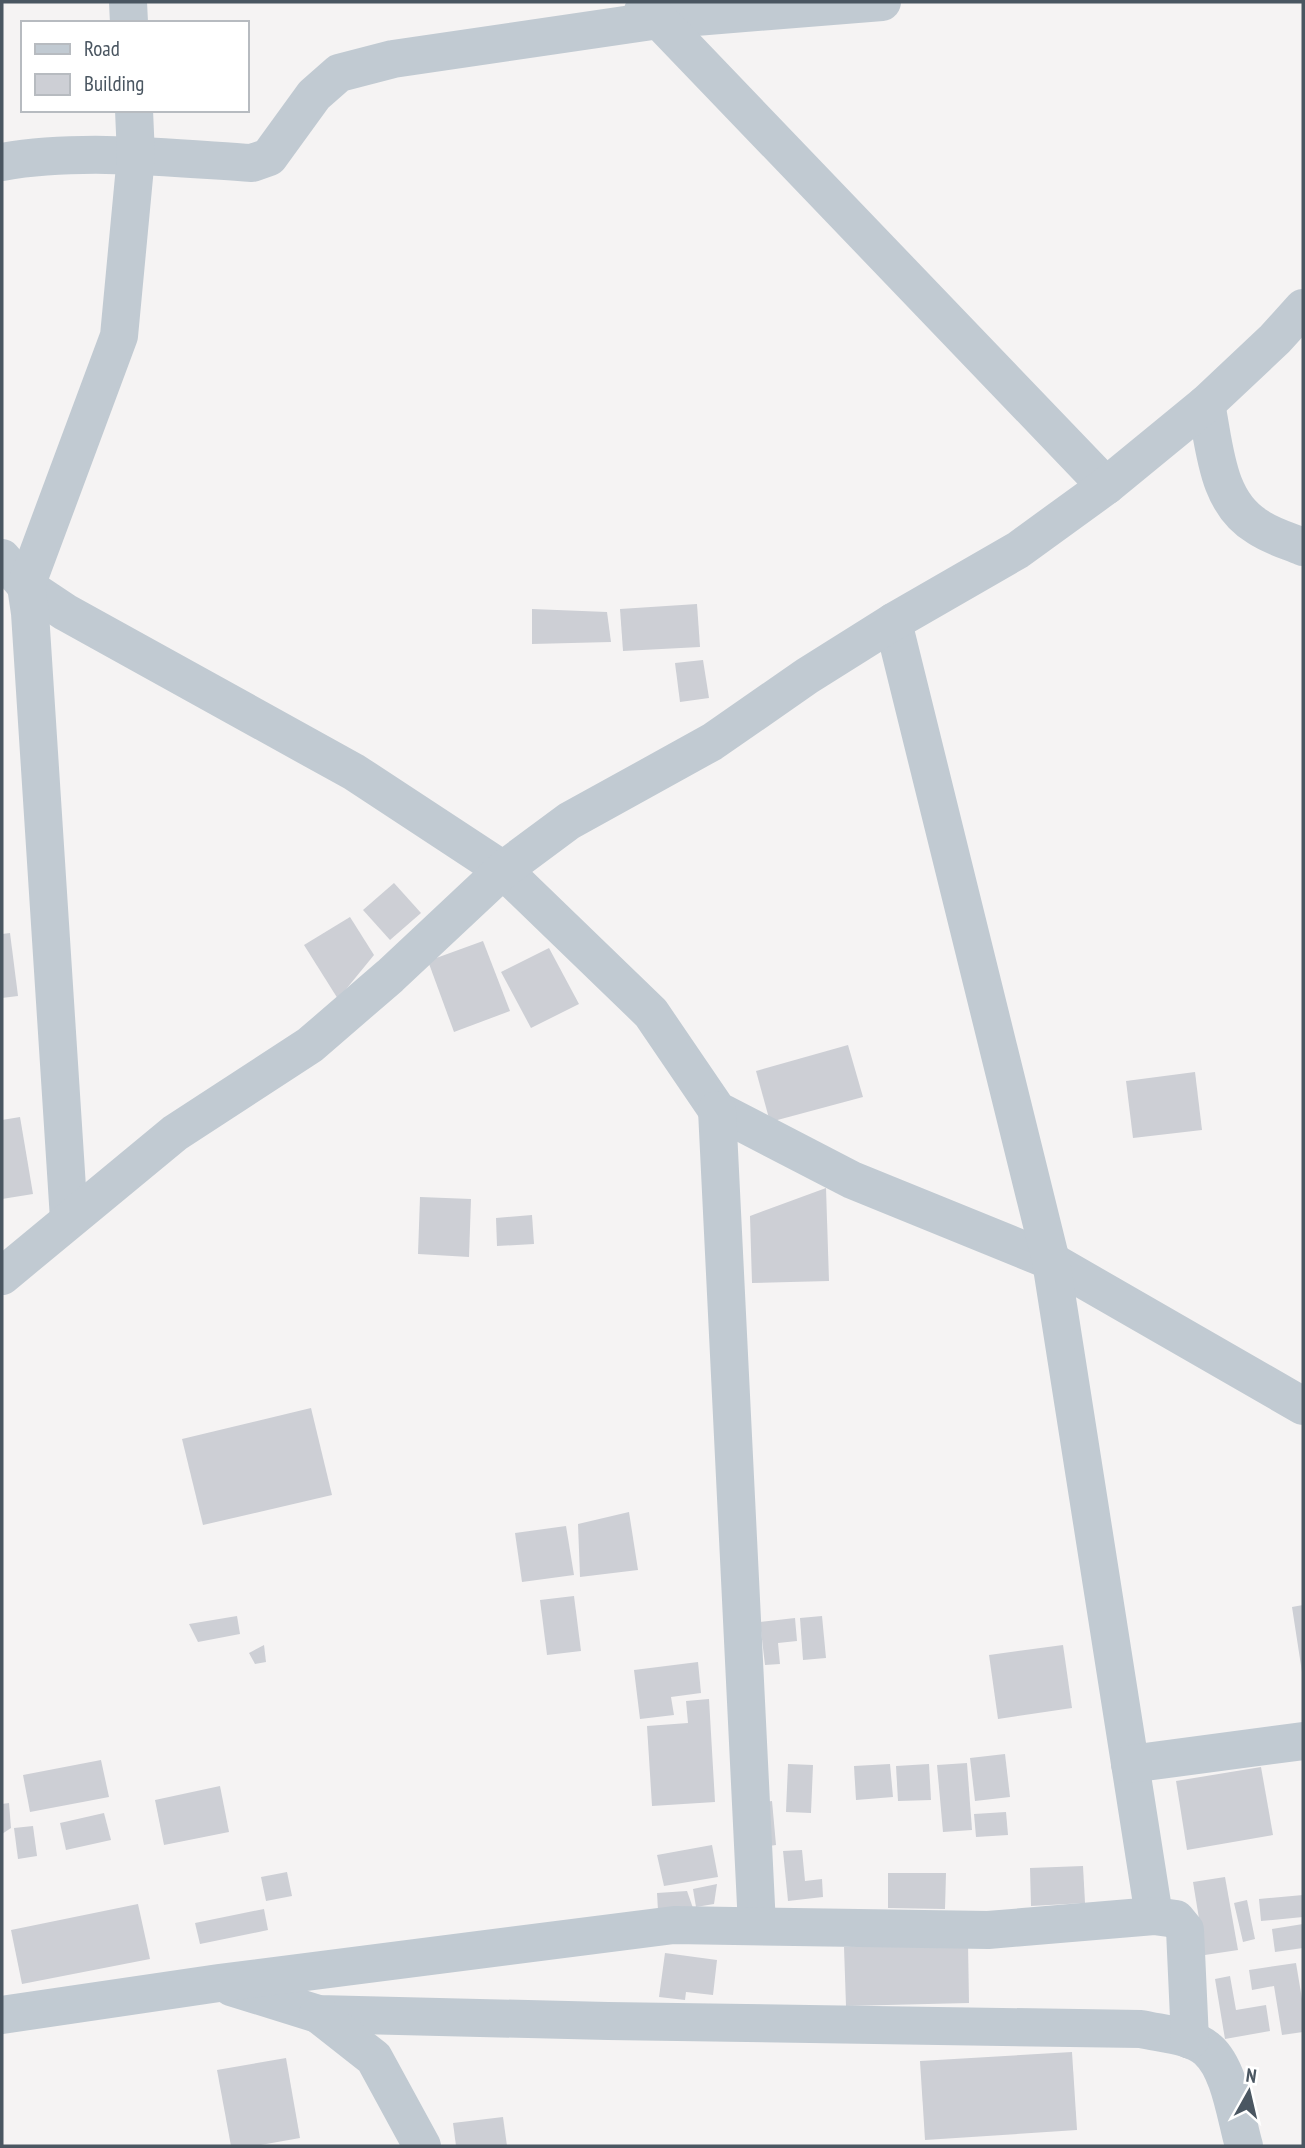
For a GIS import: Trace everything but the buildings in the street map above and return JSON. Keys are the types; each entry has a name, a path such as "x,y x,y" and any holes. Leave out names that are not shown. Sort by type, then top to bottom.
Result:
{"street":[{"path":"128,2 129,21"},
{"path":"2,162 26,158 136,156 252,163 269,157 314,95 339,72 393,59 644,11 882,2"},
{"path":"644,11 1106,486"},
{"path":"69,1219 15,594 119,336 136,156 134,112"},
{"path":"2,1276 176,1133 310,1045 390,976 503,870 569,821 712,742 807,676 893,622 1018,550 1106,486 1206,404 1275,339 1303,308"},
{"path":"1206,404 1222,482 1230,501 1256,527 1303,547"},
{"path":"15,594 65,612 354,772 503,870 651,1013 717,1110 852,1180 1051,1261 1303,1406"},
{"path":"893,622 1051,1261 1154,1916"},
{"path":"717,1110 757,1926"},
{"path":"1130,1764 1303,1741"},
{"path":"2,2014 219,1983 674,1925 988,1930 1154,1916 1176,1919 1185,1930 1190,2040"},
{"path":"219,1983 318,2014 635,2022 1141,2029 1190,2040 1208,2050 1223,2070 1244,2146"},
{"path":"318,2014 374,2058 422,2146"}]}
